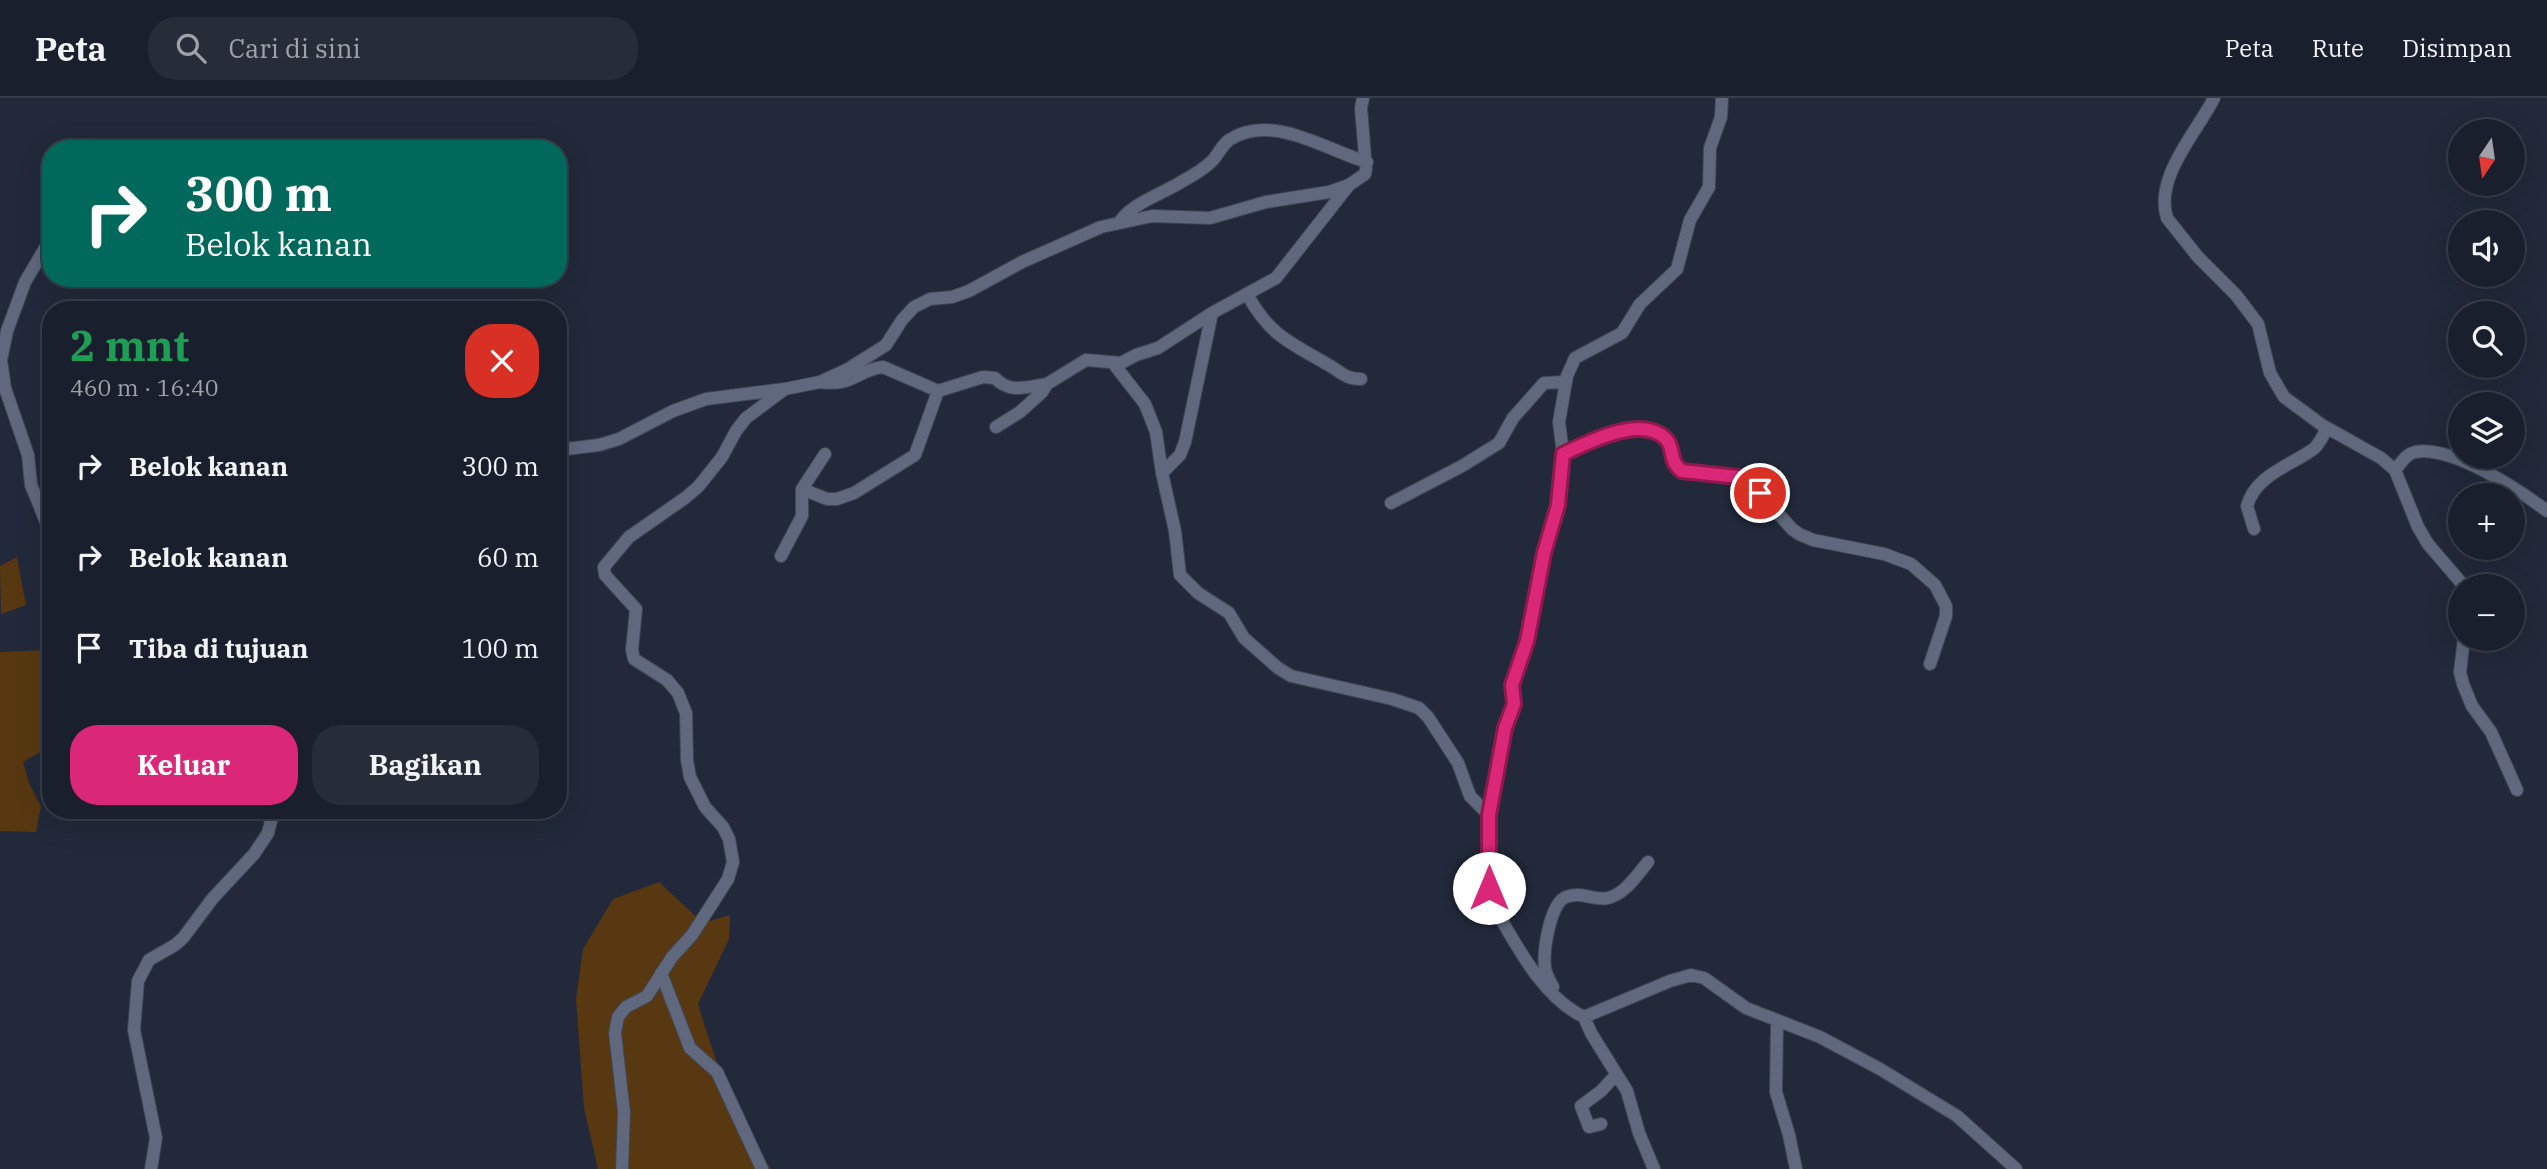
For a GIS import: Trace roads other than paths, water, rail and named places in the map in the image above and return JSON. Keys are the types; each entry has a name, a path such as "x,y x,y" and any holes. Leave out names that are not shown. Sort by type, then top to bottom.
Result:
{"street":[{"path":"567,450 619,439 673,411 706,399 820,382 848,369 886,345 914,307 930,299 952,297 969,291 1034,257 1101,227 1152,216 1210,218 1266,202 1329,192 1349,184 1365,174 1367,162 1362,118 1363,98"},
{"path":"1654,1169 1639,1133 1627,1091 1615,1076 1584,1017 1560,1003 1536,973 1494,907 1489,888 1489,815 1505,728 1514,704 1512,685 1527,641 1544,553 1558,505 1563,454 1559,422 1565,382 1575,358 1622,333 1640,304 1677,269 1690,220 1709,187 1710,148 1721,117 1722,98"},
{"path":"2214,98 2189,136 2174,166 2166,193 2167,218 2198,257 2236,295 2258,324 2270,373 2279,391 2298,409 2381,458 2395,470 2418,527 2437,556 2453,574"},
{"path":"1119,223 1124,215 1135,207 1205,168 1226,141 1245,133 1286,132 1367,162"},
{"path":"820,382 836,384 853,380 883,367 938,390 984,377 995,378 1003,387 1010,389 1047,384 1086,360 1121,363 1167,343 1212,313 1276,278 1349,184"},
{"path":"42,253 25,282 7,331 1,360 5,388 28,455 31,485 42,512"},
{"path":"1247,294 1272,330 1289,343 1344,377 1361,379"},
{"path":"1162,473 1181,455 1212,313"},
{"path":"1113,363 1145,404 1156,432 1175,531 1180,575 1190,586 1229,612 1244,638 1291,676 1392,699 1419,708 1428,717 1458,763 1469,796 1489,815"},
{"path":"1391,503 1462,466 1499,443 1513,418 1544,383 1565,382"},
{"path":"996,427 1020,412 1042,393 1047,384"},
{"path":"622,1169 624,1112 616,1022 626,1007 647,996 661,973 692,935 728,879 732,870 732,851 723,827 705,807 690,777 683,703 667,680 634,659 632,650 636,609 605,575 604,567 629,537 698,486 722,457 746,418 785,389"},
{"path":"802,489 827,499 837,499 854,493 915,455 938,390"},
{"path":"2254,529 2246,506 2251,496 2279,469 2312,450 2327,428"},
{"path":"1563,454 1612,432 1636,430 1656,433 1669,442 1673,461 1678,469 1687,473 1741,478 1760,493 1799,534 1813,540 1884,554 1911,564 1935,585 1946,606 1946,616 1930,664"},
{"path":"2395,470 2414,452 2438,454 2494,475 2547,511"},
{"path":"781,556 802,516 802,489 825,454"},
{"path":"2463,651 2460,672 2463,684 2472,706 2491,732 2517,790"},
{"path":"151,1169 156,1138 134,1030 138,981 149,960 176,945 213,898 254,854 268,833 272,819"},
{"path":"1560,1003 1545,968 1552,915 1556,905 1562,899 1575,895 1609,898 1623,890 1648,862"},
{"path":"661,973 690,1048 717,1072 762,1169"},
{"path":"1584,1017 1670,981 1691,975 1704,978 1746,1008 1820,1037 1880,1069 1957,1116 2017,1169"},
{"path":"1777,1022 1776,1092 1796,1169"},
{"path":"1601,1124 1589,1127 1580,1108 1581,1104 1601,1091 1615,1076"}]}
